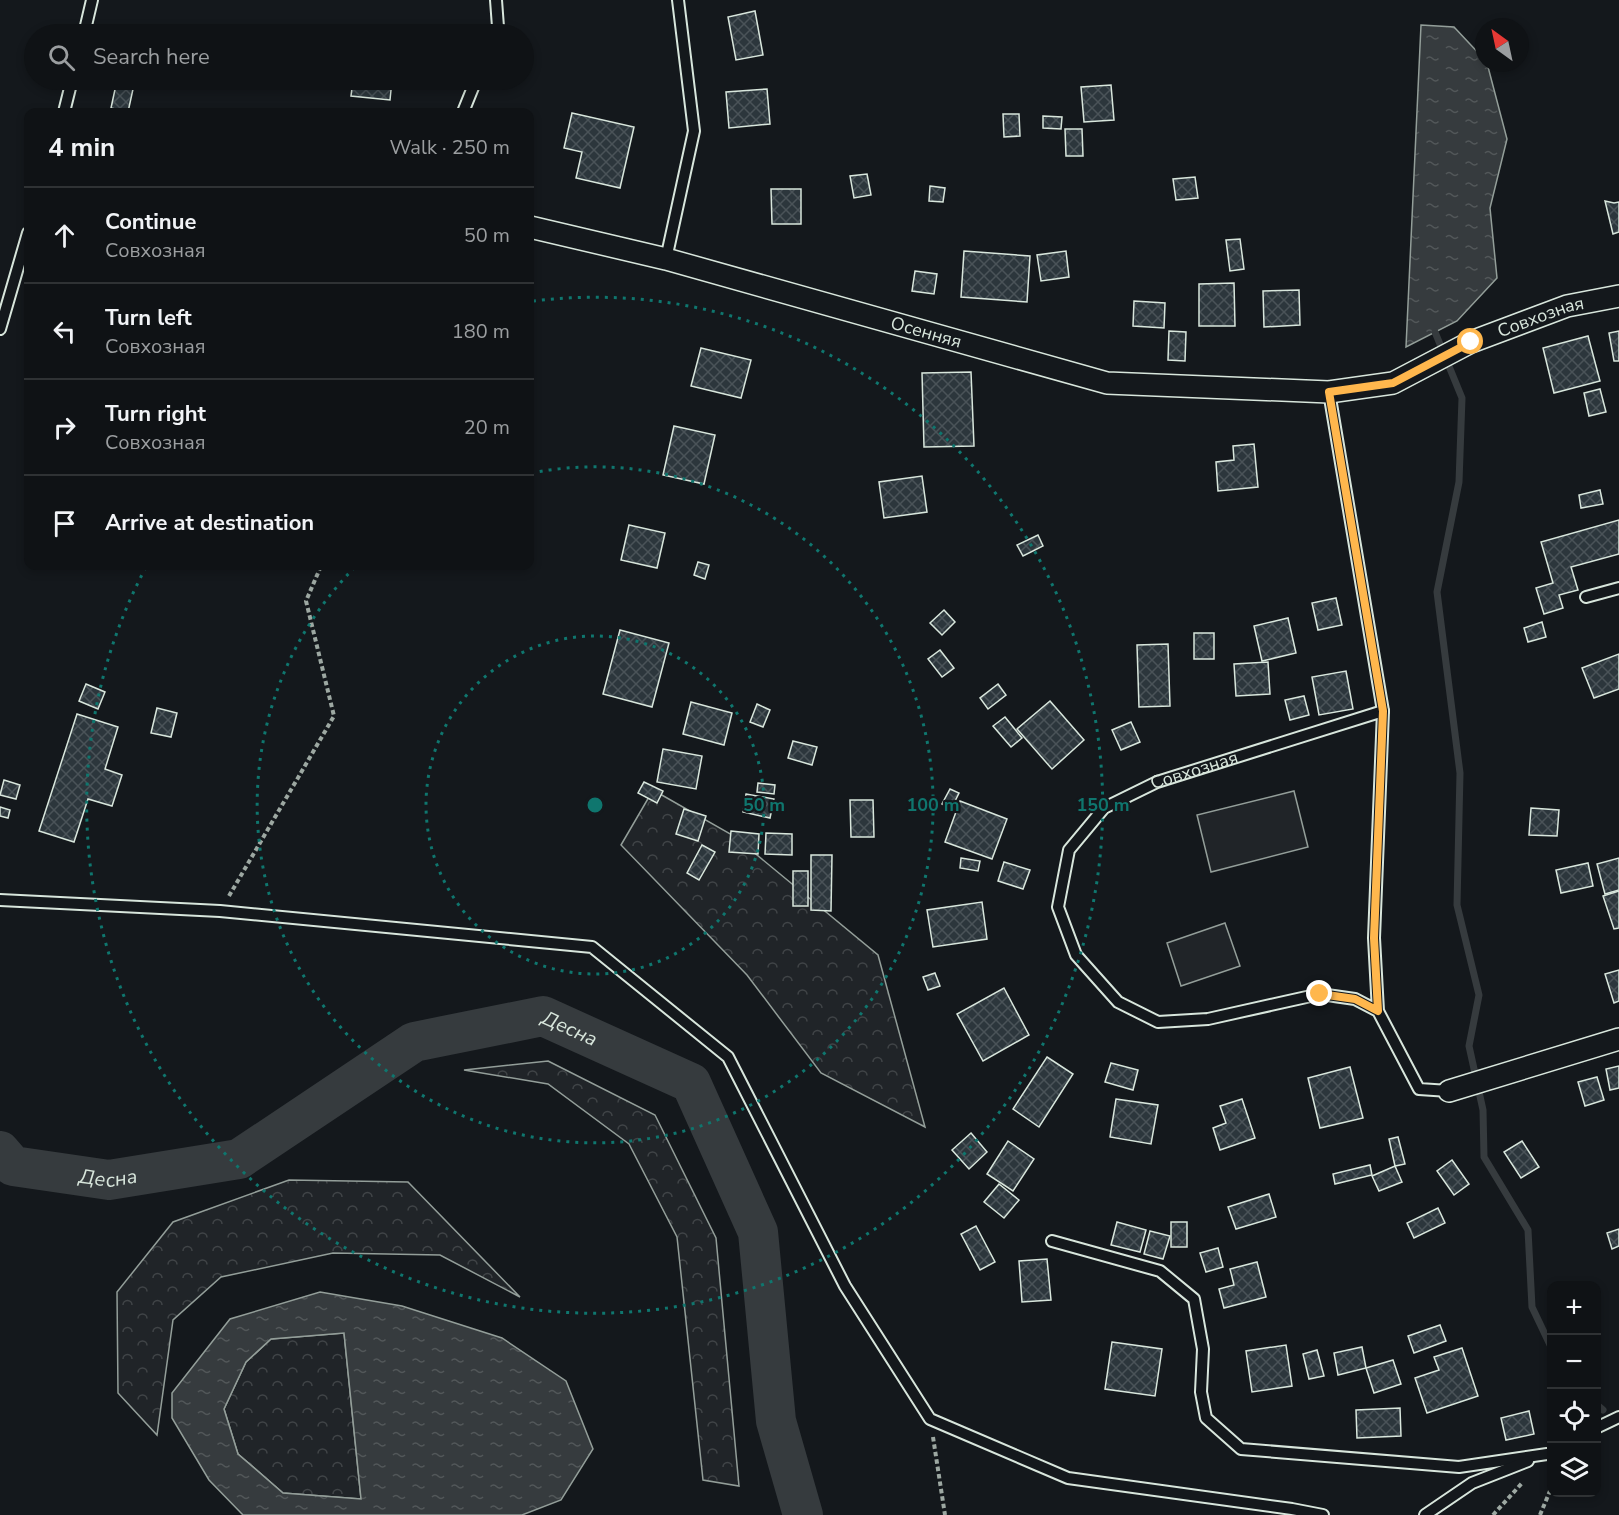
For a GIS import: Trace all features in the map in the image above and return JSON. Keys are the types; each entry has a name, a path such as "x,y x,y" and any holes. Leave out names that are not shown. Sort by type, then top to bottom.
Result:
{"street":[{"name":"Осенняя","path":"534,228 666,259 1107,383 1329,392"},
{"name":"Совхозная","path":"1329,392 1393,383 1471,342 1567,306 1619,296"},
{"path":"1449,1091 1619,1039"}],"lane":[{"path":"86,24 92,0"},
{"path":"496,0 498,24"},
{"path":"666,259 694,130 678,0"},
{"path":"65,108 70,90"},
{"path":"465,108 472,90"},
{"path":"0,329 24,247"},
{"path":"1329,392 1383,711 1374,938 1378,1011 1419,1089 1449,1091"},
{"path":"1586,597 1619,588"},
{"name":"Совхозная","path":"1378,1011 1355,999 1320,994 1208,1019 1158,1022 1118,1002 1076,955 1058,907 1069,850 1104,808 1157,782 1383,711"},
{"path":"0,900 220,911 592,947 728,1057 845,1286 930,1419 1068,1478 1323,1515"},
{"path":"1052,1241 1160,1271 1194,1299 1203,1349 1201,1392 1206,1418 1240,1449 1459,1467 1547,1453"},
{"path":"1601,1426 1619,1417"},
{"path":"1425,1515 1472,1483 1547,1454"}],"path":[{"path":"220,911 334,716 306,601 319,570"},
{"path":"930,1419 945,1515"},
{"path":"1493,1515 1547,1455"},
{"path":"1540,1515 1547,1497"}],"green space":[{"path":"653,790 734,836 878,955 925,1127 821,1073 747,975 621,845"},
{"path":"1294,791 1308,847 1211,872 1197,815"},
{"path":"1225,923 1240,966 1181,986 1167,943"},
{"path":"548,1061 655,1115 716,1238 739,1486 703,1480 677,1237 629,1144 548,1084 464,1070"},
{"path":"289,1180 408,1182 520,1297 440,1255 333,1253 221,1277 173,1320 157,1435 118,1393 117,1292 173,1222"},
{"path":"344,1333 361,1499 283,1493 238,1454 224,1409 246,1362 271,1339"}],"water":[{"path":"1421,25 1454,27 1475,49 1475,72 1489,72 1507,139 1490,208 1497,278 1457,321 1406,347"},
{"path":"320,1292 402,1306 502,1338 566,1381 593,1449 561,1500 522,1515 243,1515 209,1480 172,1418 172,1393 230,1319","holes":["344,1333 361,1499 283,1493 238,1454 224,1409 246,1362 271,1339"]}],"building":[{"path":"755,11 763,55 736,60 728,17"},
{"path":"1111,85 1114,120 1084,122 1081,87"},
{"path":"767,89 770,124 729,128 726,92"},
{"path":"115,90 133,90 129,108 111,108"},
{"path":"352,90 391,90 390,100 351,96"},
{"path":"572,113 634,127 620,188 576,178 582,152 564,148"},
{"path":"1003,114 1019,114 1020,136 1004,137"},
{"path":"1043,116 1062,117 1061,129 1043,128"},
{"path":"1065,129 1082,129 1083,156 1066,156"},
{"path":"867,174 871,195 854,198 850,176"},
{"path":"1195,177 1198,198 1176,200 1173,179"},
{"path":"930,186 945,188 943,202 929,201"},
{"path":"771,189 801,189 801,224 772,224"},
{"path":"1605,201 1619,202 1619,232 1613,234"},
{"path":"1240,239 1244,269 1230,271 1226,240"},
{"path":"964,251 1030,256 1027,302 961,297"},
{"path":"1066,251 1069,277 1041,281 1037,255"},
{"path":"915,271 937,274 934,294 912,291"},
{"path":"1234,283 1235,326 1199,326 1199,284"},
{"path":"1299,290 1300,325 1264,327 1263,291"},
{"path":"1134,301 1165,303 1164,328 1133,326"},
{"path":"1169,331 1186,332 1185,361 1168,360"},
{"path":"1619,331 1619,361 1614,361 1609,333"},
{"path":"1588,336 1600,381 1554,393 1543,348"},
{"path":"701,348 751,360 741,398 691,386"},
{"path":"971,372 974,446 924,447 922,373"},
{"path":"1600,389 1606,412 1589,416 1584,393"},
{"path":"674,426 715,435 704,484 663,475"},
{"path":"1254,444 1258,487 1218,491 1216,462 1234,460 1233,446"},
{"path":"922,476 927,512 884,518 879,482"},
{"path":"1600,490 1603,504 1581,508 1579,495"},
{"path":"1619,520 1619,554 1571,567 1578,590 1559,595 1563,608 1544,614 1536,588 1553,583 1541,542"},
{"path":"629,525 665,533 657,568 621,560"},
{"path":"1038,535 1043,546 1023,556 1017,545"},
{"path":"698,562 709,565 705,579 694,575"},
{"path":"1336,598 1342,625 1318,630 1312,603"},
{"path":"944,610 955,622 942,635 930,623"},
{"path":"1288,618 1296,653 1262,661 1254,626"},
{"path":"1542,622 1546,637 1528,642 1524,628"},
{"path":"620,630 669,643 652,707 603,694"},
{"path":"1194,633 1214,633 1214,659 1194,659"},
{"path":"1168,644 1170,706 1139,707 1137,645"},
{"path":"940,650 954,668 942,677 928,659"},
{"path":"1619,654 1619,689 1594,698 1582,668"},
{"path":"1268,662 1270,694 1236,696 1234,664"},
{"path":"1346,671 1353,709 1319,715 1312,677"},
{"path":"86,684 105,692 98,709 79,701"},
{"path":"998,684 1006,695 988,709 980,698"},
{"path":"1304,696 1309,715 1290,720 1285,700"},
{"path":"1050,701 1084,740 1052,769 1017,729"},
{"path":"691,702 732,713 724,745 683,734"},
{"path":"757,704 770,710 763,727 750,722"},
{"path":"157,708 177,713 171,737 151,733"},
{"path":"77,714 118,727 105,769 122,775 112,806 88,799 74,842 39,831"},
{"path":"1005,717 1022,738 1011,747 993,726"},
{"path":"1131,722 1140,742 1121,750 1112,730"},
{"path":"793,741 817,747 812,765 788,758"},
{"path":"663,749 702,756 696,789 657,782"},
{"path":"4,780 20,785 16,799 0,795"},
{"path":"644,782 663,791 657,803 638,793"},
{"path":"758,783 775,785 774,794 757,792"},
{"path":"950,789 959,793 951,809 942,804"},
{"path":"746,794 774,799 770,818 743,812"},
{"path":"850,800 873,800 874,837 851,837"},
{"path":"960,801 1007,819 992,859 945,842"},
{"path":"0,807 10,810 8,818 0,816"},
{"path":"1531,808 1559,810 1557,836 1529,835"},
{"path":"684,809 706,816 698,841 676,834"},
{"path":"731,831 759,834 758,854 729,852"},
{"path":"766,833 792,834 792,855 765,854"},
{"path":"702,845 715,852 699,880 687,873"},
{"path":"811,855 832,855 831,911 811,910"},
{"path":"961,858 980,861 978,871 960,868"},
{"path":"1619,858 1619,890 1605,894 1597,864"},
{"path":"1004,862 1030,870 1023,889 998,881"},
{"path":"1588,863 1593,886 1561,893 1556,870"},
{"path":"793,871 808,871 808,906 793,906"},
{"path":"1619,891 1619,928 1614,929 1603,896"},
{"path":"982,902 987,939 933,947 927,910"},
{"path":"1619,970 1619,1001 1614,1003 1605,974"},
{"path":"935,973 940,986 928,990 923,977"},
{"path":"1004,988 1029,1035 983,1061 957,1014"},
{"path":"1047,1057 1073,1074 1039,1127 1013,1109"},
{"path":"1111,1063 1138,1070 1133,1090 1105,1082"},
{"path":"1619,1066 1619,1088 1610,1090 1606,1069"},
{"path":"1350,1067 1363,1118 1320,1128 1308,1078"},
{"path":"1597,1077 1604,1100 1585,1106 1578,1082"},
{"path":"1116,1099 1158,1105 1151,1144 1110,1137"},
{"path":"1242,1099 1255,1138 1220,1150 1213,1128 1226,1123 1220,1106"},
{"path":"971,1133 987,1152 969,1169 952,1150"},
{"path":"1398,1137 1405,1164 1395,1166 1389,1139"},
{"path":"1008,1141 1034,1159 1013,1191 987,1174"},
{"path":"1522,1141 1539,1167 1521,1178 1504,1152"},
{"path":"1452,1160 1469,1184 1454,1195 1437,1171"},
{"path":"1370,1165 1372,1175 1335,1184 1333,1174"},
{"path":"1395,1166 1402,1182 1379,1191 1372,1176"},
{"path":"999,1184 1019,1200 1004,1218 984,1202"},
{"path":"1269,1194 1276,1217 1236,1229 1228,1207"},
{"path":"1438,1208 1445,1223 1414,1238 1407,1223"},
{"path":"1117,1222 1146,1230 1140,1252 1111,1245"},
{"path":"1171,1222 1187,1222 1187,1247 1171,1247"},
{"path":"976,1226 995,1262 980,1270 961,1234"},
{"path":"1619,1229 1619,1246 1612,1249 1607,1233"},
{"path":"1150,1231 1170,1236 1163,1259 1144,1254"},
{"path":"1218,1248 1223,1267 1206,1272 1200,1253"},
{"path":"1047,1259 1051,1300 1022,1302 1019,1261"},
{"path":"1257,1262 1266,1297 1224,1308 1219,1289 1234,1285 1230,1269"},
{"path":"1440,1325 1446,1341 1414,1353 1408,1336"},
{"path":"1112,1342 1162,1349 1155,1396 1105,1389"},
{"path":"1286,1345 1292,1386 1252,1392 1246,1351"},
{"path":"1362,1347 1366,1368 1338,1375 1334,1353"},
{"path":"1462,1348 1478,1396 1427,1413 1415,1378 1439,1370 1434,1357"},
{"path":"1317,1350 1324,1376 1309,1379 1303,1354"},
{"path":"1393,1360 1401,1384 1374,1393 1366,1368"},
{"path":"1400,1408 1401,1436 1357,1438 1356,1410"},
{"path":"1529,1411 1534,1434 1506,1440 1501,1418"}],"waterway":[{"path":"1435,332 1462,398 1459,482 1437,592 1460,773 1457,905 1479,995 1469,1046 1483,1110 1484,1157 1528,1230 1532,1307 1547,1338"},
{"name":"Десна","path":"0,1151 13,1166 109,1180 239,1159 414,1042 543,1016 691,1083 758,1232 776,1421 803,1515"}],"route":[{"path":"1320,994 1355,999 1378,1011 1374,938 1383,711 1329,392 1393,383 1471,342"}]}
